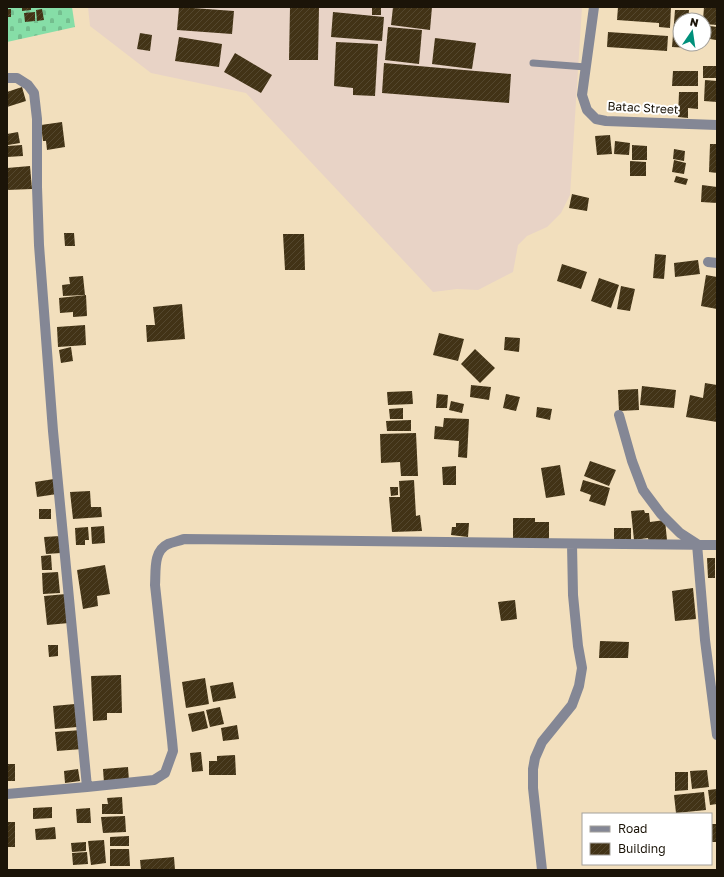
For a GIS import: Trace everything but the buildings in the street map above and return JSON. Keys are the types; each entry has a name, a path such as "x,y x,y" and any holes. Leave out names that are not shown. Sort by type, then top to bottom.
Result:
{"street":[{"path":"586,67 594,7"},
{"name":"Batac Street","path":"586,67 582,96 587,110 596,118 606,121 717,125"},
{"path":"7,78 17,78 28,84 34,93 38,119 37,187 39,245 54,439 87,787"},
{"path":"619,414 632,461 643,490 661,514 680,533 697,544"},
{"path":"7,794 154,780 165,773 173,752 155,586 156,561 162,548 169,544 184,539 717,545"},
{"path":"542,870 533,788 533,769 535,758 542,742 572,705 579,686 582,668 578,646 573,595 572,544"},
{"path":"697,544 705,640 717,735"}],"lane":[{"path":"534,63 586,67"}],"shaded area":[{"path":"88,7 582,7 570,195 561,213 547,227 527,236 518,245 513,272 478,290 457,289 433,292 246,93 151,73 90,26"}],"green space":[{"path":"7,7 72,7 75,27 7,42"}]}
